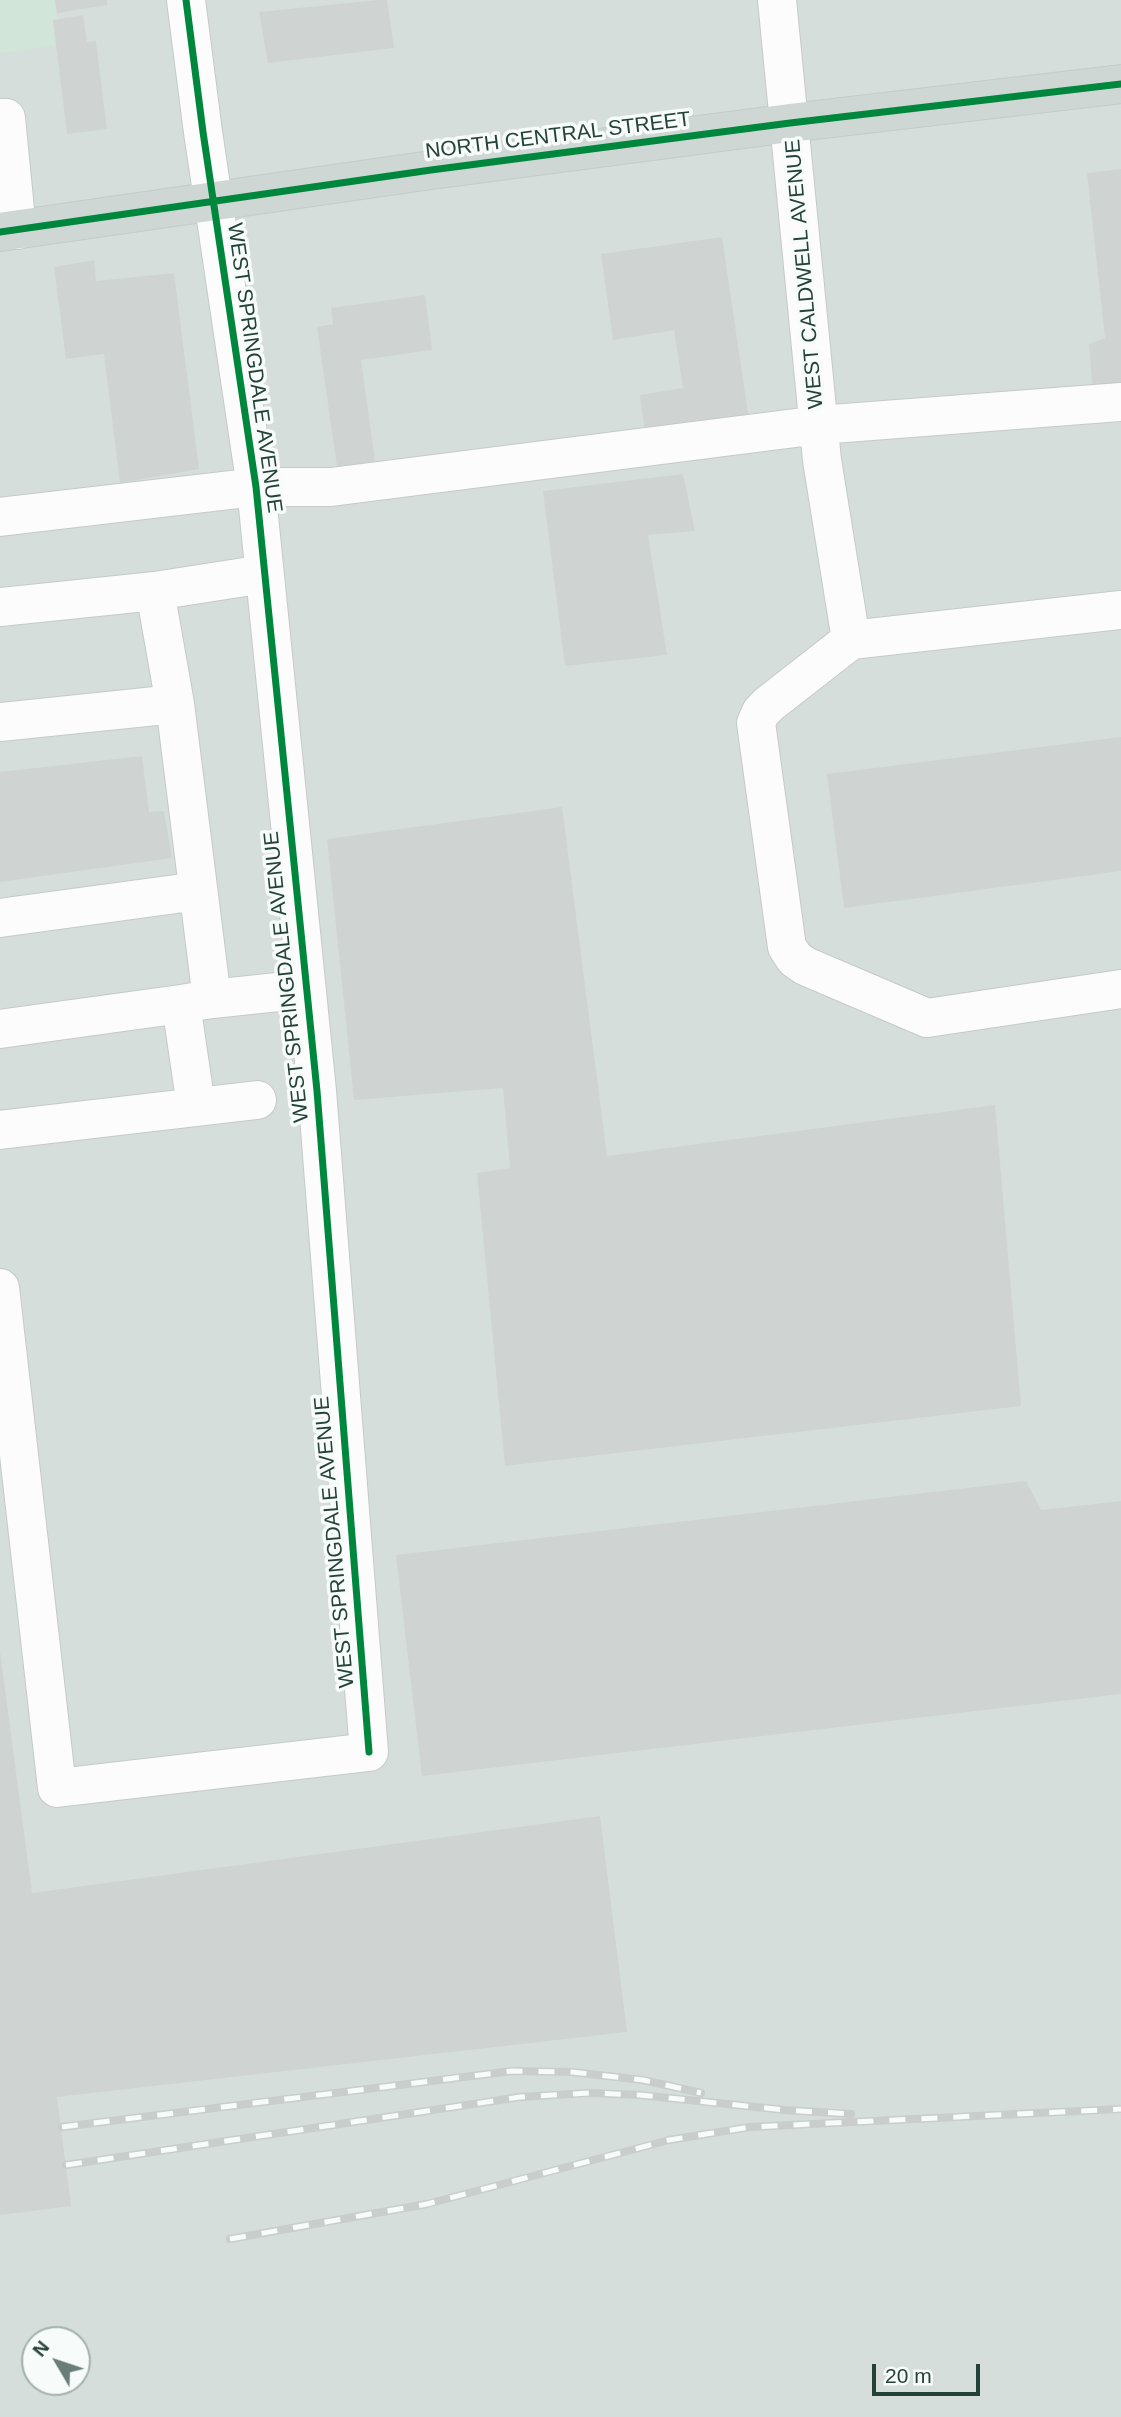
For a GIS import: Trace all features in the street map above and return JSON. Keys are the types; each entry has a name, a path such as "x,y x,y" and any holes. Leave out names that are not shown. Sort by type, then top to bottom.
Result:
{"main road":[{"name":"NORTH CENTRAL STREET","path":"9,231 790,123 1121,84"}],"street":[{"name":"WEST SPRINGDALE AVENUE","path":"0,1288 57,1788 369,1752 319,1118 256,487 186,0"},
{"name":"WEST CALDWELL AVENUE","path":"777,0 822,460 851,640"},
{"path":"0,118 6,118 9,231"},
{"path":"0,517 256,487 331,487 819,425 1121,402"},
{"path":"0,607 155,591 264,574"},
{"path":"155,591 174,704 198,891 196,1106"},
{"path":"1121,610 851,640 769,704 756,723 787,947 794,959 927,1018 1121,989"},
{"path":"0,722 174,704"},
{"path":"0,919 198,891"},
{"path":"0,1029 306,989"},
{"path":"0,1130 257,1100"}],"shaded area":[{"path":"0,0 1121,0 1121,2417 0,2417"}],"green space":[{"path":"0,0 55,0 57,19 53,20 56,45 0,53"}],"building":[{"path":"55,0 107,0 107,5 57,13"},
{"path":"387,0 394,48 268,63 259,12"},
{"path":"83,15 87,42 96,41 107,129 67,134 53,20"},
{"path":"1121,169 1121,390 1093,394 1089,344 1105,338 1087,173"},
{"path":"722,237 750,427 646,439 640,395 683,388 674,330 613,340 601,254"},
{"path":"94,260 96,281 174,273 199,469 120,483 104,354 66,359 54,267"},
{"path":"425,295 432,350 361,360 375,461 337,467 317,327 333,324 331,308"},
{"path":"683,474 695,531 648,535 667,655 565,666 543,491"},
{"path":"1121,737 1121,871 844,908 827,774"},
{"path":"142,756 149,812 164,811 172,858 0,882 0,772"},
{"path":"562,807 607,1156 995,1105 1021,1406 505,1466 477,1173 510,1168 503,1088 354,1100 327,839"},
{"path":"1026,1481 1041,1510 1121,1501 1121,1694 422,1776 396,1555"},
{"path":"0,1651 32,1893 600,1816 627,2032 57,2097 71,2206 0,2215"}],"railway":[{"path":"62,2127 512,2071 572,2072 643,2080 701,2093"},
{"path":"66,2165 520,2097 589,2093 640,2095 851,2114"},
{"path":"230,2239 427,2204 669,2140 750,2127 1121,2109"}],"cycle path":[{"path":"186,0 256,487 317,1091 369,1752"},
{"path":"0,232 431,170 790,123 1121,84"}]}
